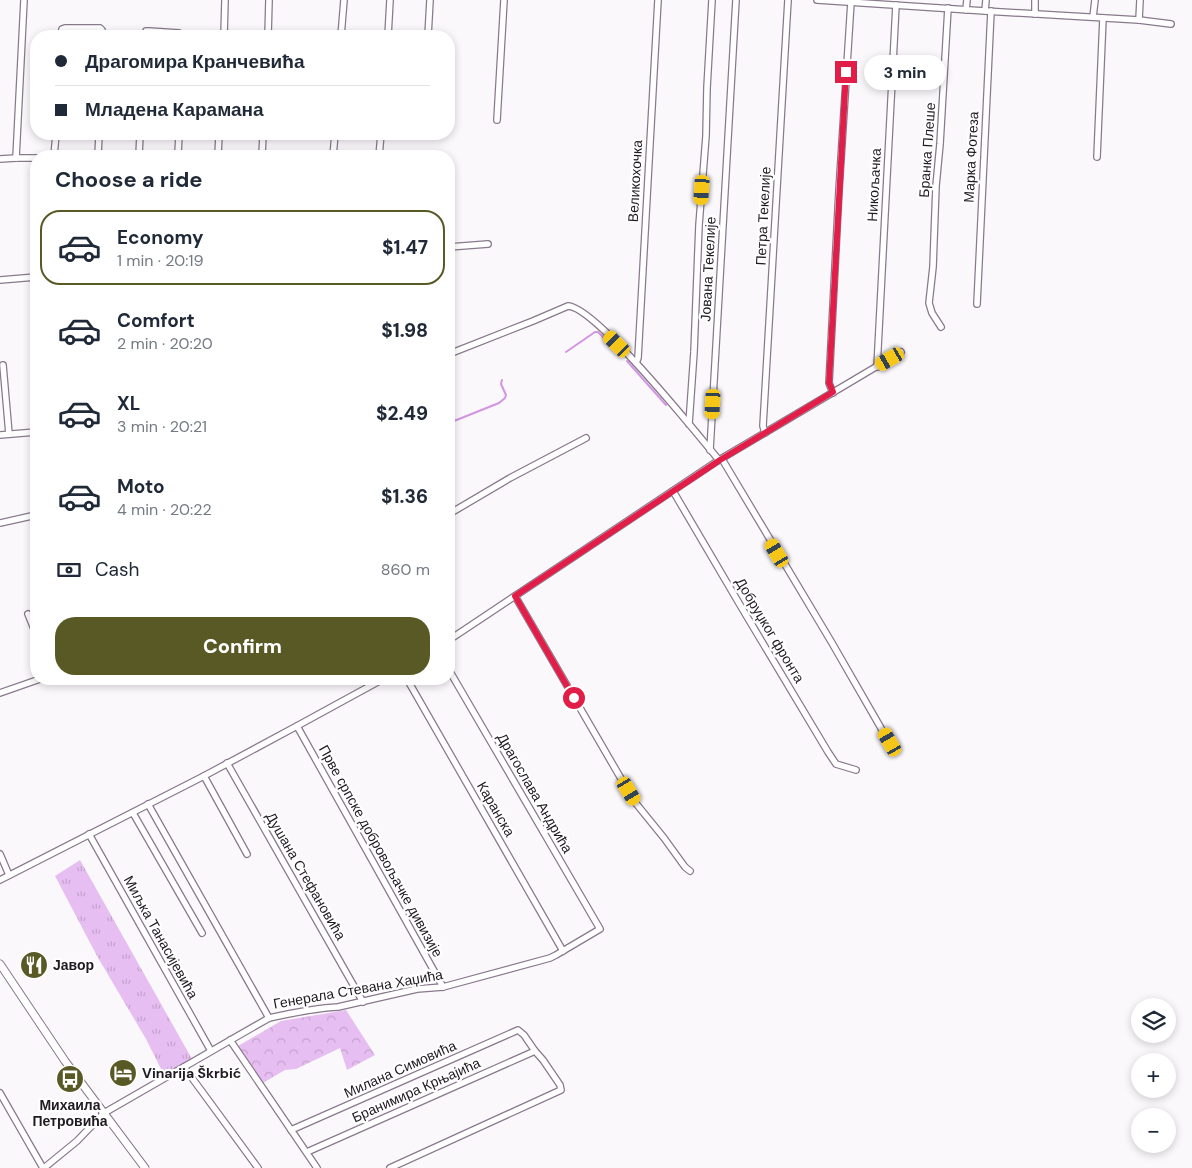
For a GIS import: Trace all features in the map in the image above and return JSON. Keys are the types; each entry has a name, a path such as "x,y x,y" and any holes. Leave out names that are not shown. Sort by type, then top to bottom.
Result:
{"street":[{"path":"16,158 24,0"},
{"path":"224,30 225,0"},
{"path":"268,30 269,0"},
{"path":"342,30 344,0"},
{"path":"388,30 390,0"},
{"path":"428,30 430,0"},
{"path":"497,120 504,0"},
{"name":"Великохочка","path":"636,363 638,358 658,0"},
{"name":"Јована Текелије","path":"689,424 712,0"},
{"name":"Јована Текелије","path":"710,450 736,0"},
{"name":"Петра Текелије","path":"765,434 763,426 788,0"},
{"path":"817,0 1139,20 1171,24"},
{"path":"966,10 967,0"},
{"name":"Марка Фотеза","path":"977,304 988,11 986,0"},
{"path":"1034,14 1035,0"},
{"path":"1094,0 1094,17"},
{"path":"1139,20 1140,0"},
{"path":"833,392 829,383 848,1"},
{"name":"Никољачка","path":"877,367 896,5"},
{"name":"Бранка Плеше","path":"941,327 929,303 948,8"},
{"path":"1097,157 1103,18"},
{"path":"62,30 65,28 100,28 102,30"},
{"path":"0,159 30,158"},
{"path":"455,247 488,244"},
{"path":"0,280 30,278"},
{"path":"455,352 568,306 587,316 636,363 710,450 721,460 890,742"},
{"path":"455,636 721,460 901,352"},
{"path":"3,365 9,434"},
{"path":"0,434 30,432"},
{"path":"455,510 510,478 586,438"},
{"name":"Добруџког фронта","path":"673,491 832,758 836,764 856,770"},
{"path":"0,522 30,517"},
{"path":"515,596 634,800 690,871"},
{"path":"28,614 30,619"},
{"name":"Драгослава Андрића","path":"455,680 600,929"},
{"path":"0,693 30,682"},
{"path":"0,880 204,776 372,685"},
{"name":"Каранска","path":"410,685 563,951"},
{"name":"Прве српске добровољачке дивизије","path":"297,726 443,987"},
{"name":"Душана Стефановића","path":"227,763 363,1002"},
{"path":"204,776 247,854"},
{"path":"148,804 269,1018"},
{"path":"133,812 202,933"},
{"name":"Миљка Танасијевића","path":"89,834 211,1051"},
{"path":"0,854 9,875"},
{"name":"Генерала Стевана Хаџића","path":"44,1168 77,1141 104,1113 269,1018 296,1012 338,1007 417,989 443,987 550,958 600,929"},
{"path":"0,964 65,1061 145,1168"},
{"name":"Милана Симовића","path":"292,1130 518,1030 524,1035 535,1051"},
{"path":"230,1040 317,1168"},
{"path":"390,1168 560,1090 560,1084 535,1051"},
{"name":"Бранимира Крњајића","path":"307,1152 535,1051"},
{"path":"184,1067 258,1168"},
{"path":"0,1093 44,1168"}],"green space":[{"path":"80,860 192,1059 164,1075 146,1039 97,956 55,876"},
{"path":"346,1010 375,1055 347,1070 340,1048 296,1069 285,1070 263,1083 238,1046 281,1021"}],"waterway":[{"path":"566,352 595,332 598,332 614,348"},
{"path":"627,361 666,405"},
{"path":"455,421 499,403 505,398 506,395 501,384 502,380"}],"place":[{"name":"Јавор","path":"34,965"},
{"name":"Vinarija Škrbić","path":"123,1073"},
{"name":"Михаила Петровића","path":"70,1079"}],"route":[{"path":"574,698 515,596 720,460 833,392 829,383 846,72"}]}
